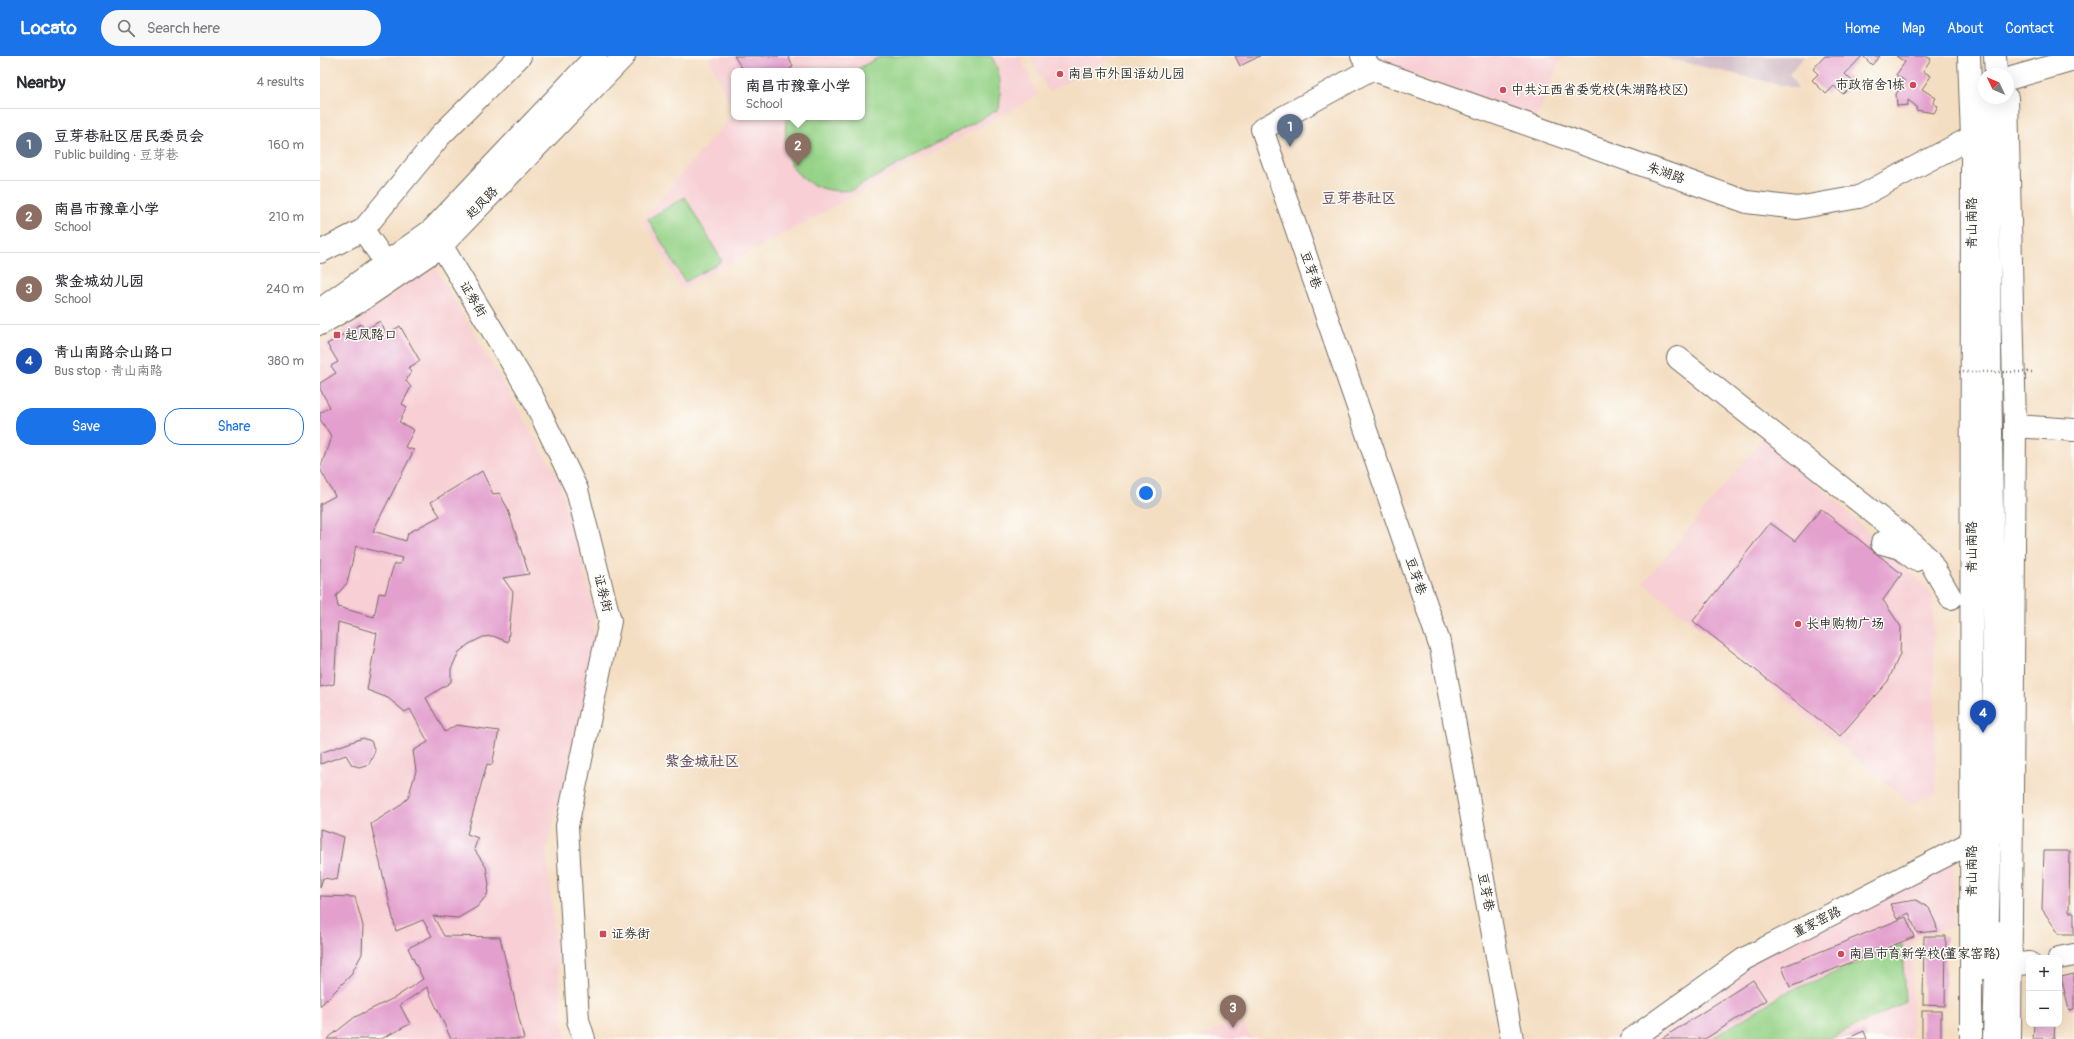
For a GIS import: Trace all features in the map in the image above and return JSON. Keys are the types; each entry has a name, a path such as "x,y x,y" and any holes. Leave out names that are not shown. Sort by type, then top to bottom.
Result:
{"street":[{"path":"320,252 363,230 440,136 520,56"},
{"name":"起凤路","path":"320,309 386,263 436,238 596,56"},
{"name":"起凤路","path":"320,324 360,301 436,238 624,56"},
{"name":"青山南路","path":"1969,56 1972,137 1972,624 1994,834 1999,967 2010,1039"},
{"path":"1986,56 1987,68"},
{"path":"1995,56 1996,68"},
{"path":"2006,56 2007,68"},
{"path":"2014,77 2074,60"},
{"name":"朱湖路","path":"1367,63 1747,202 1797,208 1859,197 1972,137"},
{"name":"豆芽巷","path":"1367,63 1262,129 1441,648 1507,1036"},
{"path":"1987,104 1994,683 1994,834"},
{"path":"1994,834 2002,645 2002,245 1996,104"},
{"name":"青山南路","path":"1971,1039 1999,967 1994,834 2015,426 2007,104"},
{"path":"363,230 386,263"},
{"name":"证券街","path":"436,238 532,396 577,490 610,621 567,826 578,1020 584,1039"},
{"path":"1678,358 1913,544 1928,558 1951,598"},
{"path":"2015,426 2074,430"},
{"path":"1882,543 1900,548 1912,556 1933,576 1972,624"},
{"name":"董家窑路","path":"1632,1039 1744,959 1994,834"},
{"path":"2062,957 2074,955"},
{"path":"1984,1039 1999,967"},
{"path":"1994,1039 1999,967"}],"path":[{"path":"1959,372 2033,372"}],"shaded area":[{"path":"708,56 1020,56 1038,95 681,290 643,219 731,116 731,120 865,120 865,68 731,68 731,106"},
{"name":"南昌市外国语幼儿园","path":"1029,56 1114,56 1049,92"},
{"name":"中共江西省委党校(朱湖路校区)","path":"1374,56 1562,56 1537,117 1379,63"},
{"path":"1657,56 1805,56 1789,73 1798,89"},
{"path":"434,265 556,474 572,519 594,611 593,646 587,692 546,851 564,1024 567,1039 320,1039 320,346"},
{"path":"1766,435 1933,594 1936,793 1912,804 1644,583"},
{"name":"南昌市育新学校(董家窑路)","path":"1954,860 1953,927 1917,937 1913,942 1911,1037 1906,1039 1641,1039 1745,966"},
{"path":"1239,1016 1252,1039 1200,1039"}],"green space":[{"path":"881,56 991,56 995,62 999,75 999,109 852,190 842,191 822,188 804,179 791,164 786,150 786,120 865,120 865,68 859,68"},
{"path":"685,197 722,261 685,282 648,219"},
{"path":"1902,945 1905,1002 1830,1039 1711,1039 1783,994"}],"building":[{"path":"734,56 788,56 793,67 792,68 742,68"},
{"path":"1235,56 1260,56 1240,66"},
{"path":"1825,56 1862,56 1845,74 1854,83 1843,94 1834,86 1826,94 1812,80 1818,74 1813,69"},
{"path":"1863,56 1880,56 1872,65"},
{"name":"市政宿舍1栋","path":"1896,56 1926,56 1931,59 1923,71 1931,76 1922,89 1936,98 1933,103 1938,106 1934,113 1916,110 1916,106 1908,100 1908,105 1897,106 1896,94 1905,81 1896,75 1905,62"},
{"path":"380,321 387,334 400,326 420,361 408,368 411,372 406,381 411,387 402,404 407,407 399,422 414,430 405,447 414,450 373,531 406,541 408,533 440,516 431,502 482,471 493,494 499,493 507,507 529,574 503,578 513,592 508,642 493,636 483,637 469,644 459,652 451,669 451,682 426,698 445,732 456,725 499,731 492,765 487,764 467,834 478,838 474,849 486,867 489,885 487,895 477,907 458,918 433,916 444,936 500,937 524,1039 451,1039 427,987 400,1005 410,1024 381,1039 327,1039 355,1017 396,997 423,979 408,948 432,936 423,920 396,931 371,824 398,807 408,798 416,771 413,751 428,742 410,709 405,712 388,698 367,690 377,633 338,622 334,684 320,687 320,504 335,496 320,469 331,437 320,419 320,413 330,407 320,389 320,383 336,373 331,366 338,362 327,344 361,324 365,330","holes":["356,546 402,558 400,564 394,564 385,594 379,593 374,617 338,607 336,596 347,583"]},
{"name":"长申购物广场","path":"1821,509 1902,574 1883,600 1901,627 1900,654 1888,681 1840,736 1693,621 1770,523 1795,541"},
{"path":"363,738 371,741 375,751 369,764 359,767 352,765 346,755 320,764 320,753"},
{"path":"320,829 344,837 337,880 323,878 320,888"},
{"path":"2044,851 2070,851 2069,912 2074,912 2074,934 2059,934 2042,909"},
{"path":"320,896 355,897 363,926 362,954 350,976 320,1006"},
{"path":"1916,900 1929,908 1936,924 1937,931 1917,933 1909,913 1897,919 1890,904"},
{"path":"1906,917 1914,937 1790,987 1782,967"},
{"path":"1924,936 1946,936 1945,1006 1923,1005"},
{"path":"2074,974 2074,1009 2069,1010 2062,977"},
{"path":"1753,980 1766,1000 1705,1039 1661,1039"},
{"path":"1922,1011 1941,1011 1941,1039 1922,1039"},
{"path":"2034,1027 2055,1027 2054,1039 2033,1039"},
{"path":"1864,1031 1867,1039 1846,1039"}],"place":[{"name":"南昌市外国语幼儿园","path":"1060,74"},
{"name":"市政宿舍1栋","path":"1913,85"},
{"name":"中共江西省委党校(朱湖路校区)","path":"1503,90"},
{"name":"豆芽巷社区居民委员会","path":"1290,147"},
{"name":"南昌市豫章小学","path":"798,166"},
{"name":"起凤路口","path":"337,335"},
{"name":"长申购物广场","path":"1798,624"},
{"name":"青山南路佘山路口","path":"1983,733"},
{"name":"证券街","path":"603,934"},
{"name":"南昌市育新学校(董家窑路)","path":"1841,954"},
{"name":"紫金城幼儿园","path":"1233,1028"}],"district":[{"name":"豆芽巷社区","path":"1359,198"},
{"name":"紫金城社区","path":"702,761"}]}
